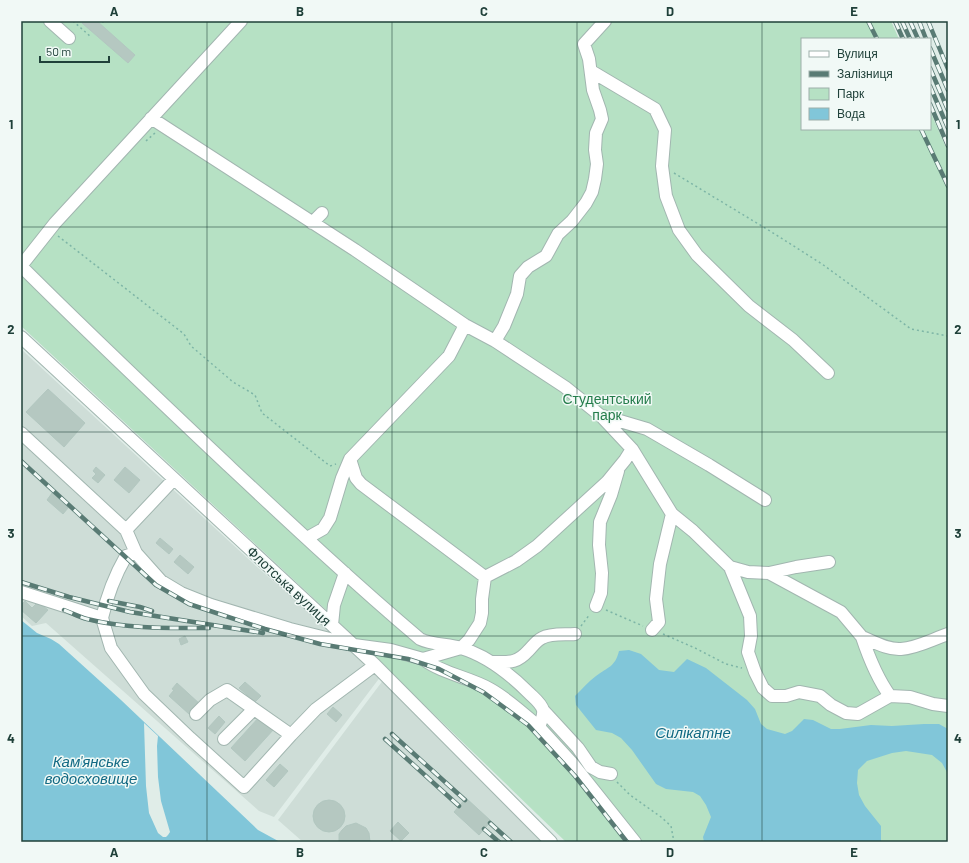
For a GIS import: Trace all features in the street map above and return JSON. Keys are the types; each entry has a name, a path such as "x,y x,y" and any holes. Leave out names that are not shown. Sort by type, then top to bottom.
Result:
{"street":[{"path":"50,21 69,38"},
{"path":"241,21 50,230 21,266 124,367 345,573 420,639 426,642 461,648 478,654 500,667 540,704 543,710 578,748 591,767 600,772 611,774"},
{"path":"495,341 504,326 518,294 520,276 528,267 546,256 558,234 572,221 586,203 592,192 597,164 595,150 596,133 602,119 593,90 589,58 584,44 605,21"},
{"path":"591,71 655,109 665,130 662,166 666,196 679,230 697,255 749,306 793,340 828,373"},
{"path":"151,118 354,250 465,325 495,341 565,387 602,416 632,448 672,514 693,531 730,567 750,616 751,636 748,652 755,672 763,688 772,696 786,696 799,692 820,696 831,705 846,713 858,714 890,696 910,697 933,704 948,706"},
{"path":"312,223 322,213"},
{"path":"307,538 323,529 330,518 342,478 350,459 449,356 465,325"},
{"name":"Флотська вулиця","path":"21,337 375,665 550,842"},
{"path":"602,416 647,429 765,500"},
{"path":"21,433 126,530 136,553 161,580 181,593 211,605 276,625 354,645 391,650 423,658 432,666 490,689 515,706 539,727 572,763 635,842"},
{"path":"485,577 516,561 538,546 607,482 632,448"},
{"path":"350,459 356,478 361,484 485,577"},
{"path":"596,606 601,593 602,573 599,545 600,522 611,495 620,466"},
{"path":"126,530 174,479"},
{"path":"652,630 659,622 656,599 660,564 672,514"},
{"path":"136,553 126,556 116,574 108,595 102,618 111,648 144,694 244,788 316,709 375,665"},
{"path":"730,567 748,572 769,573 796,566 829,562"},
{"path":"332,625 334,605 345,573"},
{"path":"769,573 841,612 862,637 881,683 890,696"},
{"path":"423,658 461,648 469,640 480,623 485,577"},
{"path":"21,592 102,618"},
{"path":"491,662 508,662 519,660 535,642 542,638 551,635 575,634"},
{"path":"862,637 882,646 900,649 924,644 948,634"},
{"path":"196,714 210,700 227,690 291,735"},
{"path":"224,739 254,709"},
{"path":"539,727 543,717 543,710"}],"path":[{"path":"73,21 91,37"},
{"path":"102,21 104,23 106,21"},
{"path":"662,166 822,264 911,328 948,336"},
{"path":"50,230 184,334 191,346 233,382 255,395 262,413 330,466 350,459"},
{"path":"611,774 619,785 630,795 661,817 670,826 674,842"}],"shaded area":[{"path":"21,349 256,566 381,676 274,817 259,811 46,623 32,626 21,616"},
{"path":"384,679 547,842 303,842 278,820"}],"green space":[{"name":"Студентський парк","path":"21,21 891,21 899,38 801,38 801,130 931,130 931,113 948,152 948,842 566,842 324,608 21,326"}],"water":[{"name":"Кам'янське водосховище","path":"21,620 37,633 59,644 121,700 258,830 280,842 21,842"},
{"name":"Силікатне","path":"629,650 641,654 659,670 674,672 687,659 706,668 747,700 755,709 761,724 767,729 785,734 792,731 804,719 813,720 831,729 871,725 892,726 939,724 948,729 948,774 942,763 932,755 906,751 892,753 867,761 858,770 857,783 859,795 865,806 881,826 881,842 704,842 703,837 711,817 700,796 693,792 666,789 656,784 632,750 621,738 612,733 596,730 576,705 575,696 593,678 613,664 619,651"}],"pier":[{"path":"144,723 158,736 158,777 161,801 170,832 166,837 163,837 158,833 149,813 146,786"}],"building":[{"path":"84,21 97,21 135,55 128,63 82,23"},
{"path":"48,389 85,423 64,447 26,412"},
{"path":"96,467 105,475 98,483 92,478 96,474 93,471"},
{"path":"125,467 140,480 129,493 114,480"},
{"path":"52,493 68,508 63,514 47,500"},
{"path":"160,538 173,549 169,554 156,543"},
{"path":"180,555 194,567 188,574 174,562"},
{"path":"25,601 32,608 38,602 48,610 36,623 21,610 21,605"},
{"path":"185,636 188,642 181,645 179,639"},
{"path":"245,682 261,696 255,702 239,688"},
{"path":"177,683 201,705 193,709 189,714 169,696"},
{"path":"333,707 342,715 336,722 327,714"},
{"path":"219,716 225,722 215,734 208,728"},
{"path":"260,716 274,729 245,761 231,748"},
{"path":"280,764 288,771 274,787 266,780"},
{"path":"466,798 491,821 479,835 454,812"},
{"path":"329,800 340,805 345,816 340,827 329,832 318,827 313,816 318,805"},
{"path":"398,822 409,833 401,841 390,831"},
{"path":"356,823 366,828 369,833 370,842 339,842 339,834 342,830 346,826"}],"railway":[{"path":"868,21 876,38"},
{"path":"895,21 903,38"},
{"path":"902,21 910,38"},
{"path":"910,21 918,38"},
{"path":"919,21 926,38"},
{"path":"928,21 948,69"},
{"path":"931,50 948,90"},
{"path":"931,70 948,110"},
{"path":"931,88 948,128"},
{"path":"931,106 948,146"},
{"path":"921,130 948,186"},
{"path":"21,461 156,585 189,604 265,629 320,644 408,659 439,669 483,692 528,725 575,776 627,842"},
{"path":"21,582 69,597 130,612 263,633"},
{"path":"109,601 152,611"},
{"path":"64,610 87,619 117,625 209,628"},
{"path":"392,734 465,800"},
{"path":"385,739 459,806"},
{"path":"490,823 511,842"},
{"path":"484,829 499,842"}]}
